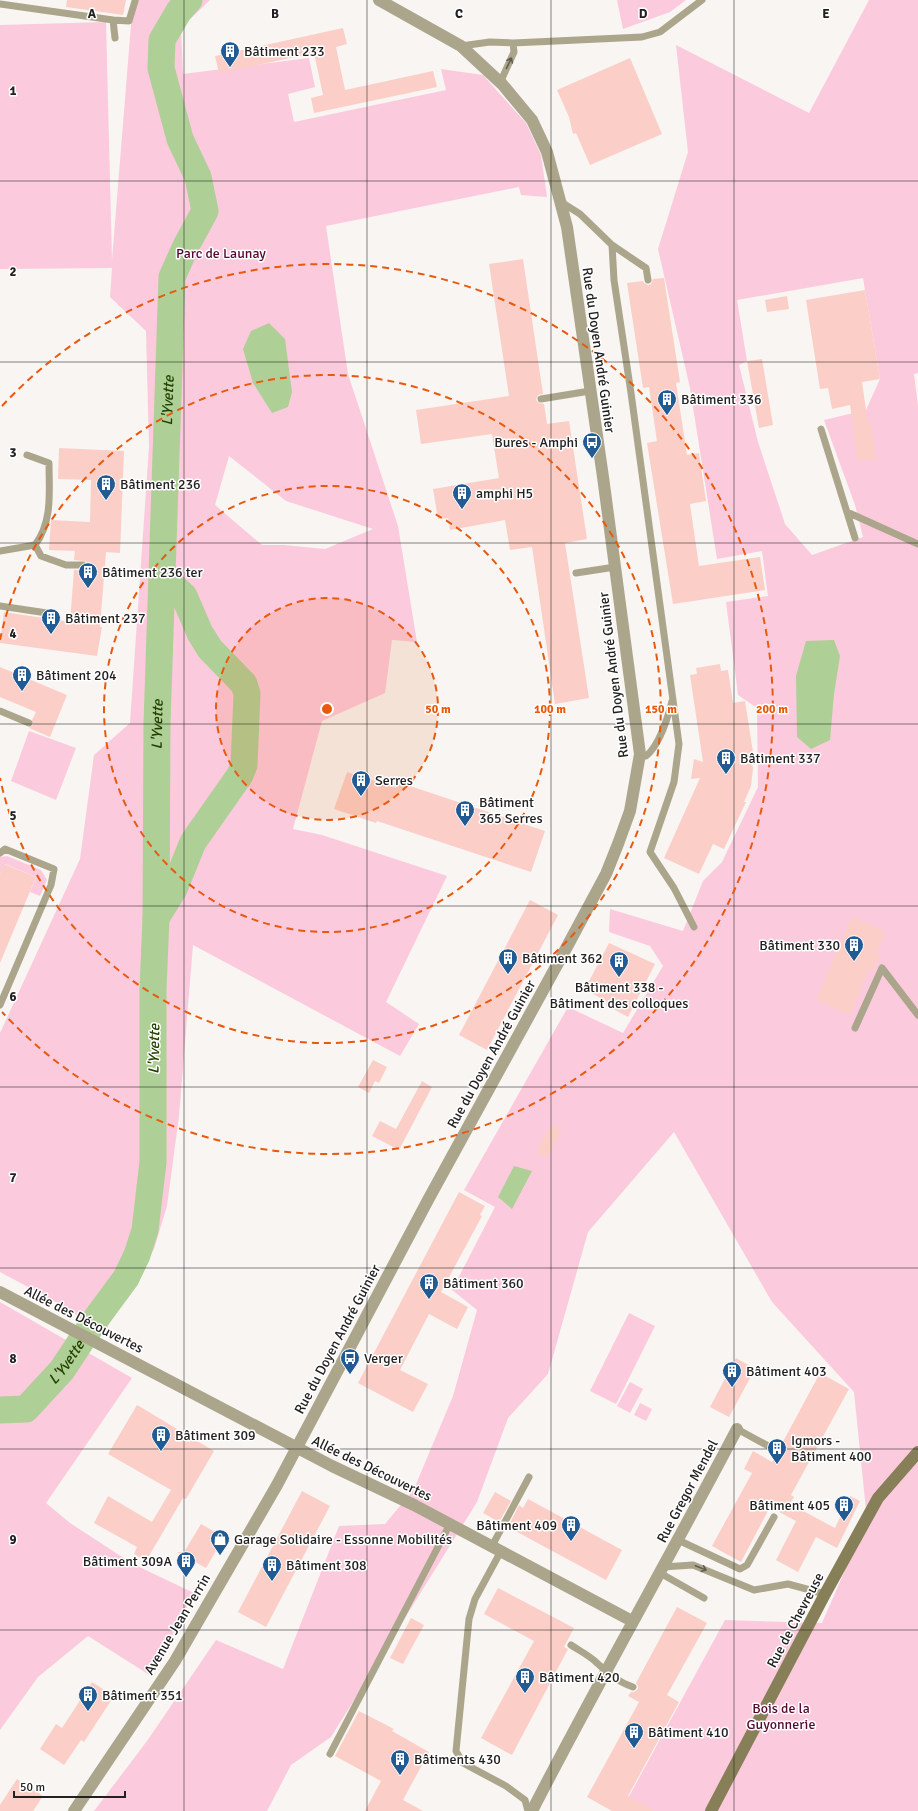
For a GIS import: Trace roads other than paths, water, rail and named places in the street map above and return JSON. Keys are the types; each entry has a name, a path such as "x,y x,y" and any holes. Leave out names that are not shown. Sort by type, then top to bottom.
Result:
{"street":[{"name":"Rue du Doyen André Guinier","path":"297,1447 428,1200 606,874 630,811 640,754 567,227 547,152 532,120 500,82 461,46 379,0"},
{"name":"Allée des Découvertes","path":"0,1292 297,1447 450,1524 632,1621"},
{"name":"Rue Gregor Mendel","path":"661,1570 737,1429"},
{"name":"Avenue Jean Perrin","path":"74,1811 175,1661 297,1447"},
{"name":"Rue de Chevreuse","path":"711,1811 825,1594 878,1498 918,1452"},
{"path":"532,1811 632,1621 661,1570"}],"lane":[{"path":"461,46 490,42 513,43 642,37 660,32 702,0"},
{"path":"0,4 129,21 135,1"},
{"path":"113,20 115,38"},
{"path":"500,82 514,52 513,43"},
{"path":"561,202 580,214 612,245 646,268 648,280"},
{"path":"612,245 614,280 679,744 674,782 650,852 674,888 694,927"},
{"path":"541,399 590,392"},
{"path":"820,429 855,538"},
{"path":"0,551 35,545 43,534 49,507 49,463 28,454"},
{"path":"847,512 918,544"},
{"path":"35,545 41,556 66,565 83,565"},
{"path":"576,573 615,567"},
{"path":"0,606 47,613"},
{"path":"640,754 646,756 651,752 667,720 673,697"},
{"path":"0,711 29,722"},
{"path":"0,853 5,849 54,869 52,885 0,1005"},
{"path":"855,1028 882,968 918,1015"},
{"path":"737,1429 772,1448"},
{"path":"528,1811 525,1800 506,1786 463,1763 456,1751 469,1619 475,1599 496,1549 529,1477"},
{"path":"678,1540 740,1569 747,1565 774,1517"},
{"path":"330,1754 450,1524"},
{"path":"661,1570 693,1565 754,1590 788,1584 825,1594"},
{"path":"661,1570 704,1598"},
{"path":"571,1646 597,1663 605,1672 622,1684 633,1687"}],"waterway":[{"name":"L'Yvette","path":"0,1410 26,1409 62,1370 95,1320 126,1278 137,1255 145,1230 153,1162 153,989 156,918 157,723 172,277 186,246 205,211 198,177 180,139 161,68 162,40 179,11 189,0"},
{"path":"156,918 174,889 193,842 240,775 244,765 247,694 244,684 210,649 200,633 184,596 163,577"}],"place":[{"name":"Bâtiment 233","path":"230,68"},
{"name":"Bâtiment 336","path":"667,416"},
{"name":"Bures - Amphi","path":"592,459"},
{"name":"Bâtiment 236","path":"106,501"},
{"name":"amphi H5","path":"462,510"},
{"name":"Bâtiment 236 ter","path":"88,589"},
{"name":"Bâtiment 237","path":"51,635"},
{"name":"Bâtiment 204","path":"22,692"},
{"name":"Bâtiment 337","path":"726,775"},
{"name":"Serres","path":"361,797"},
{"name":"Bâtiment 365 Serres","path":"465,827"},
{"name":"Bâtiment 330","path":"854,962"},
{"name":"Bâtiment 362","path":"508,975"},
{"name":"Bâtiment 338 - Bâtiment des colloques","path":"619,978"},
{"name":"Bâtiment 360","path":"429,1300"},
{"name":"Verger","path":"350,1375"},
{"name":"Bâtiment 403","path":"732,1388"},
{"name":"Bâtiment 309","path":"161,1452"},
{"name":"Igmors - Bâtiment 400","path":"777,1465"},
{"name":"Bâtiment 405","path":"844,1522"},
{"name":"Bâtiment 409","path":"571,1542"},
{"name":"Garage Solidaire - Essonne Mobilités","path":"220,1556"},
{"name":"Bâtiment 309A","path":"186,1578"},
{"name":"Bâtiment 308","path":"272,1582"},
{"name":"Bâtiment 420","path":"525,1694"},
{"name":"Bâtiment 351","path":"88,1712"},
{"name":"Bâtiment 410","path":"634,1749"},
{"name":"Bâtiments 430","path":"400,1776"}],"park label":[{"name":"Parc de Launay","path":"221,253"},
{"name":"Bois de la Guyonnerie","path":"781,1716"}]}
